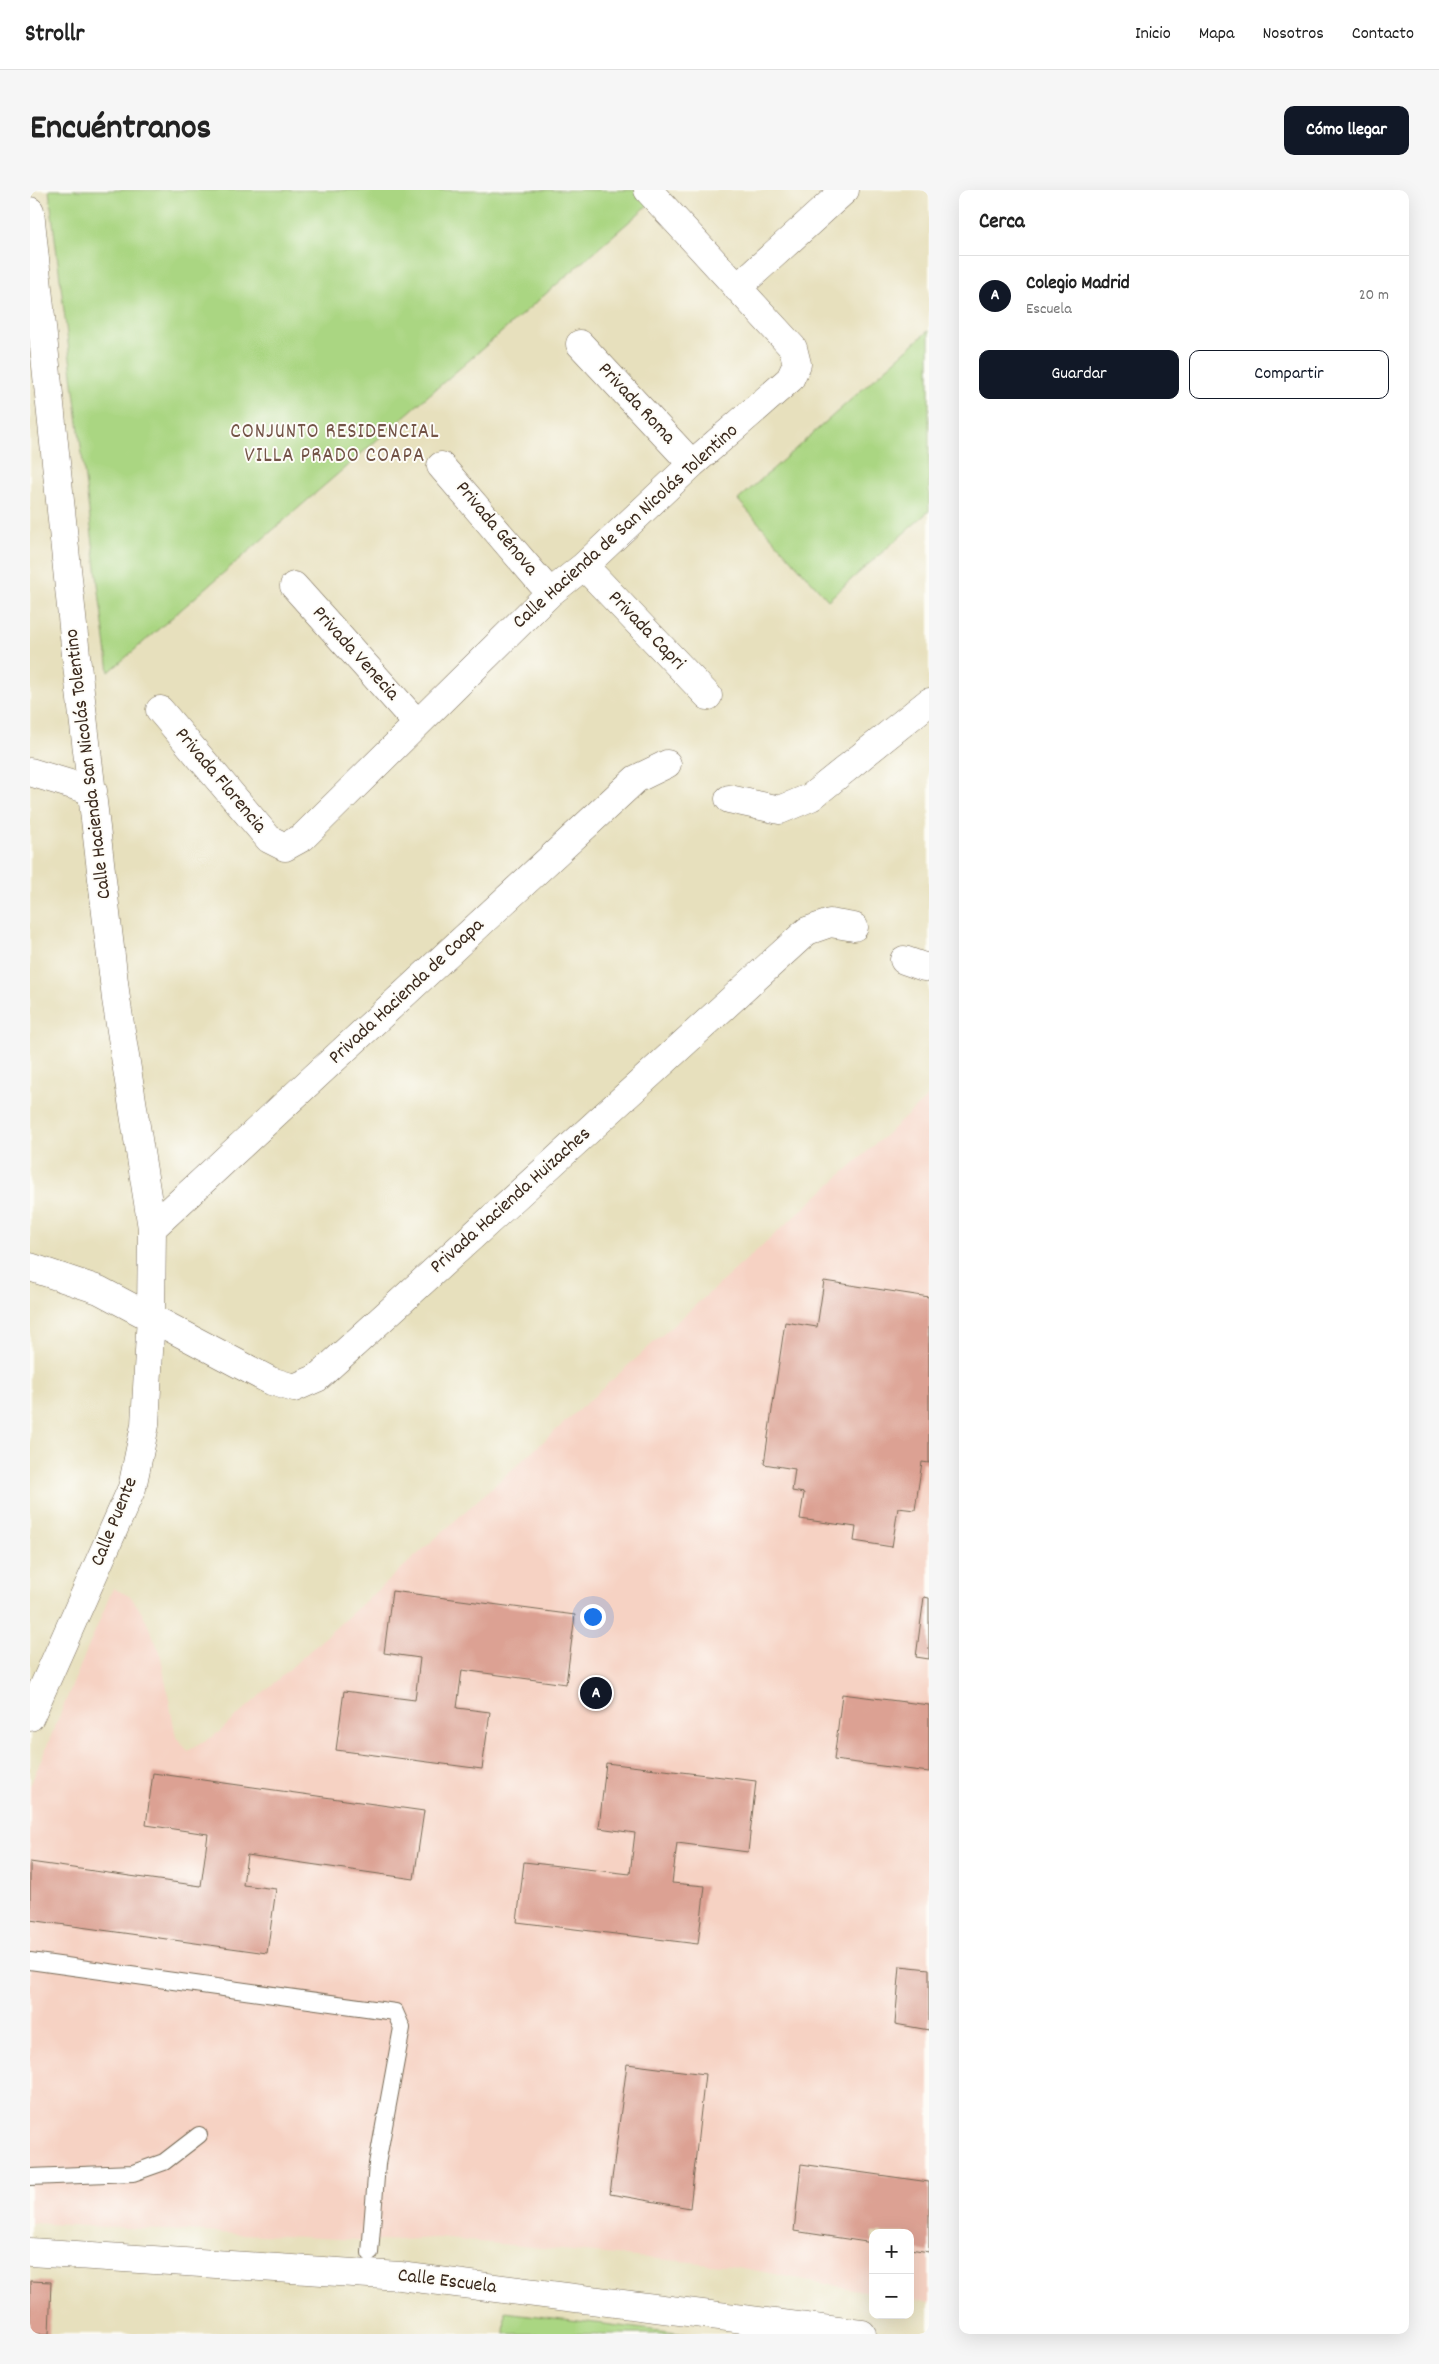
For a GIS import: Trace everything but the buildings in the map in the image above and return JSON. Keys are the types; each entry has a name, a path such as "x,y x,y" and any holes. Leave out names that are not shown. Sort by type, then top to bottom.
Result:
{"street":[{"name":"Calle Hacienda de San Nicolás Tolentino","path":"285,848 303,837 416,722 550,593 584,566 692,464 790,380 797,364 792,348 648,190"},
{"path":"737,288 845,190"},
{"name":"Calle Hacienda San Nicolás Tolentino","path":"30,211 77,665 116,999 152,1228 151,1315"},
{"name":"Privada Roma","path":"580,344 692,464"},
{"name":"Privada Génova","path":"441,466 550,593"},
{"name":"Privada Capri","path":"584,566 708,696"},
{"name":"Privada Venecia","path":"294,586 416,722"},
{"path":"729,799 780,810 812,797 929,702"},
{"name":"Privada Florencia","path":"160,710 269,839 285,848"},
{"name":"Privada Hacienda de Coapa","path":"152,1228 636,779 667,764"},
{"path":"30,772 93,791"},
{"name":"Privada Hacienda Huizaches","path":"30,1267 99,1290 151,1315 271,1380 294,1388 317,1378 807,931 830,922 854,927"},
{"name":"Calle Puente","path":"30,1717 132,1488 145,1425 151,1315"},
{"name":"Calle Escuela","path":"30,2252 400,2276 862,2334"}],"lane":[{"path":"30,1961 395,2012 402,2028 389,2090 377,2164 370,2253"},
{"path":"30,2177 133,2173 164,2162 199,2135"}],"shaded area":[{"path":"929,1096 929,2303 914,2300 914,2229 869,2229 869,2292 732,2266 437,2238 378,2241 30,2223 30,1786 113,1588 131,1597 143,1614 160,1652 176,1737 188,1751 218,1733"}],"green space":[{"path":"49,190 642,190 653,201 109,672"},
{"path":"929,330 929,511 828,600 738,500"},
{"path":"505,2312 685,2334 504,2334"}],"place":[{"name":"Colegio Madrid","path":"596,1693"}],"district":[{"name":"CONJUNTO RESIDENCIAL VILLA PRADO COAPA","path":"335,445"}]}
